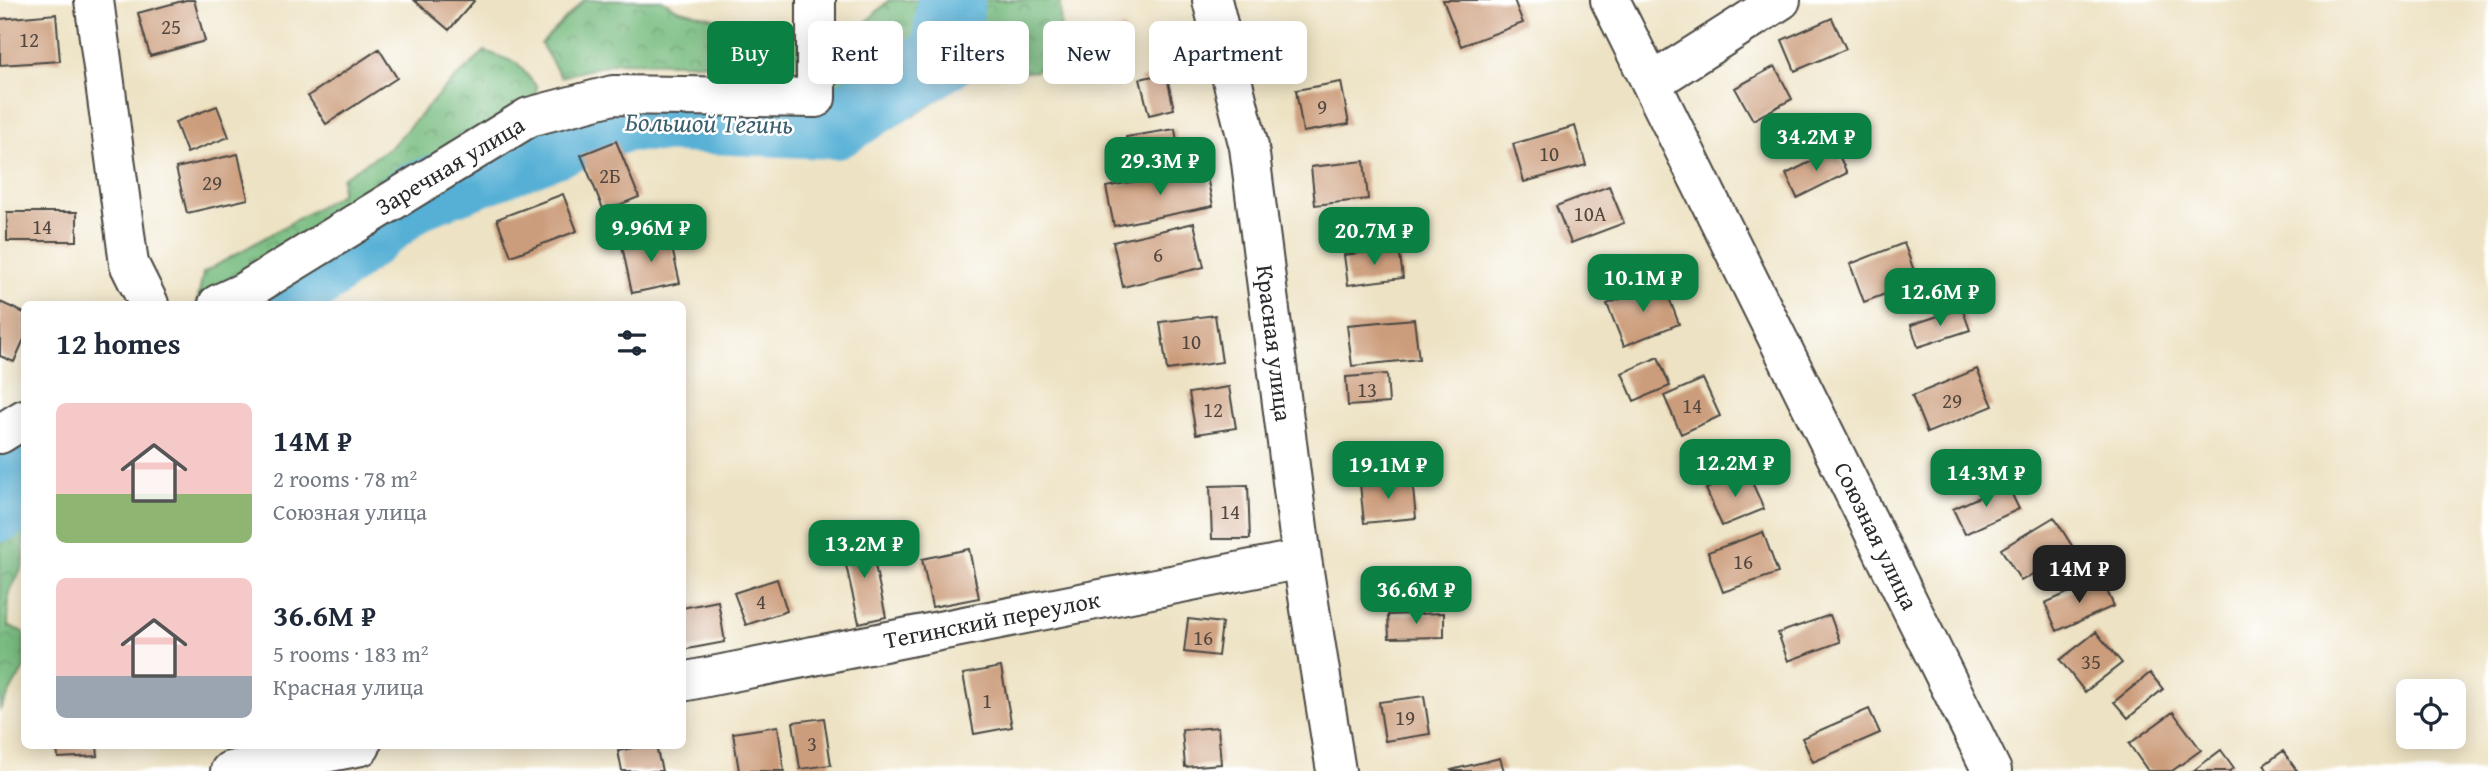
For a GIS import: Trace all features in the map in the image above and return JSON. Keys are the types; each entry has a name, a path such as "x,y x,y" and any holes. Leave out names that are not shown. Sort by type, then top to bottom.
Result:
{"street":[{"path":"94,0 129,264 148,301"},
{"name":"Заречная улица","path":"224,301 244,292 529,117 613,95 816,98 816,0"},
{"name":"Красная улица","path":"1212,0 1249,147 1302,559 1336,771"},
{"name":"Союзная улица","path":"1610,0 1992,771"},
{"path":"1651,83 1782,0"},
{"path":"0,435 21,421"},
{"name":"Тегинский переулок","path":"686,681 1302,559"},
{"path":"230,771 267,755 330,749"}],"green space":[{"path":"584,0 662,0 677,9 725,21 707,21 707,63 617,62 561,77 541,44"},
{"path":"889,0 1060,0 1060,21 1043,21 1043,63 1036,71 1029,72 1029,21 917,21 917,84 961,84 915,115 879,131 841,112 801,81 798,65 794,65 794,35 808,34 808,84 903,84 903,21 867,21"},
{"path":"485,51 517,63 537,87 529,117 323,255 302,301 198,301 203,273 341,194 342,178 391,147 441,92"},
{"path":"21,434 21,570 9,593 8,626 21,631 21,673 0,709 0,447"}],"building":[{"path":"194,0 205,41 150,56 138,13"},
{"path":"414,0 473,0 474,1 449,30"},
{"path":"1443,0 1514,0 1523,23 1461,46"},
{"path":"56,14 60,61 0,65 0,19"},
{"path":"1832,18 1846,49 1795,71 1782,40"},
{"path":"379,49 397,78 326,124 308,96"},
{"path":"1775,66 1792,99 1753,120 1735,88"},
{"path":"1149,77 1149,84 1168,84 1174,109 1149,115 1140,79"},
{"path":"1341,82 1349,124 1303,132 1296,90"},
{"path":"217,106 229,137 187,153 175,122"},
{"path":"1575,126 1586,165 1524,182 1513,144"},
{"path":"1175,129 1180,162 1131,170 1126,137"},
{"path":"616,141 639,197 604,211 581,155"},
{"path":"1836,149 1847,173 1797,198 1786,174"},
{"path":"238,154 248,199 187,213 176,168"},
{"path":"1364,161 1368,199 1315,205 1311,167"},
{"path":"1205,167 1213,206 1114,226 1106,187"},
{"path":"1609,186 1624,223 1571,243 1556,206"},
{"path":"563,194 577,231 511,256 497,219"},
{"path":"7,212 77,212 77,241 7,241"},
{"path":"1194,223 1204,267 1123,287 1113,242"},
{"path":"669,235 680,283 632,293 622,246"},
{"path":"1904,243 1918,282 1864,302 1850,264"},
{"path":"1399,248 1403,278 1348,285 1344,255"},
{"path":"1663,282 1679,324 1624,346 1607,304"},
{"path":"0,302 21,312 21,346 14,362 0,356"},
{"path":"1962,308 1970,330 1918,347 1911,325"},
{"path":"1215,315 1222,362 1167,370 1160,322"},
{"path":"1414,319 1419,359 1352,366 1347,325"},
{"path":"1658,357 1670,386 1634,401 1622,373"},
{"path":"1977,369 1993,406 1927,433 1912,396"},
{"path":"1387,374 1389,403 1348,406 1346,377"},
{"path":"1703,379 1720,416 1681,434 1664,396"},
{"path":"1229,387 1236,428 1196,434 1189,393"},
{"path":"1747,471 1764,509 1722,526 1706,489"},
{"path":"1412,479 1416,518 1364,523 1360,484"},
{"path":"2007,484 2019,509 1965,534 1953,509"},
{"path":"1248,485 1250,539 1212,539 1210,486"},
{"path":"2054,517 2074,549 2021,581 2001,549"},
{"path":"1763,532 1778,573 1723,592 1708,552"},
{"path":"869,537 886,617 859,623 841,543"},
{"path":"969,549 979,598 932,607 922,559"},
{"path":"2101,578 2114,606 2057,631 2045,603"},
{"path":"777,579 787,611 746,625 734,593"},
{"path":"718,601 725,642 686,649 686,607"},
{"path":"1444,613 1444,637 1389,638 1388,615"},
{"path":"1830,615 1840,642 1788,661 1778,633"},
{"path":"1188,619 1222,623 1218,656 1184,652"},
{"path":"2096,632 2122,663 2085,692 2060,660"},
{"path":"1001,667 1012,727 974,734 963,674"},
{"path":"2150,673 2163,689 2128,718 2114,702"},
{"path":"1424,696 1430,734 1385,741 1379,702"},
{"path":"1869,709 1880,733 1813,762 1802,738"},
{"path":"2173,712 2201,750 2172,771 2148,771 2129,744"},
{"path":"824,718 831,765 800,769 793,722"},
{"path":"778,726 784,771 739,771 733,733"},
{"path":"1218,727 1221,764 1185,767 1182,730"},
{"path":"57,749 97,749 98,756 58,758"},
{"path":"657,749 662,771 622,771 618,751"},
{"path":"2221,750 2234,768 2230,771 2193,771"},
{"path":"2283,751 2297,771 2268,771 2264,765"},
{"path":"1500,758 1504,771 1451,770"}],"waterway":[{"name":"Большой Тегинь","path":"284,301 414,197 626,117 835,125 945,56 951,0"},
{"name":"Большой Тегинь","path":"0,508 3,497 21,475"}]}
